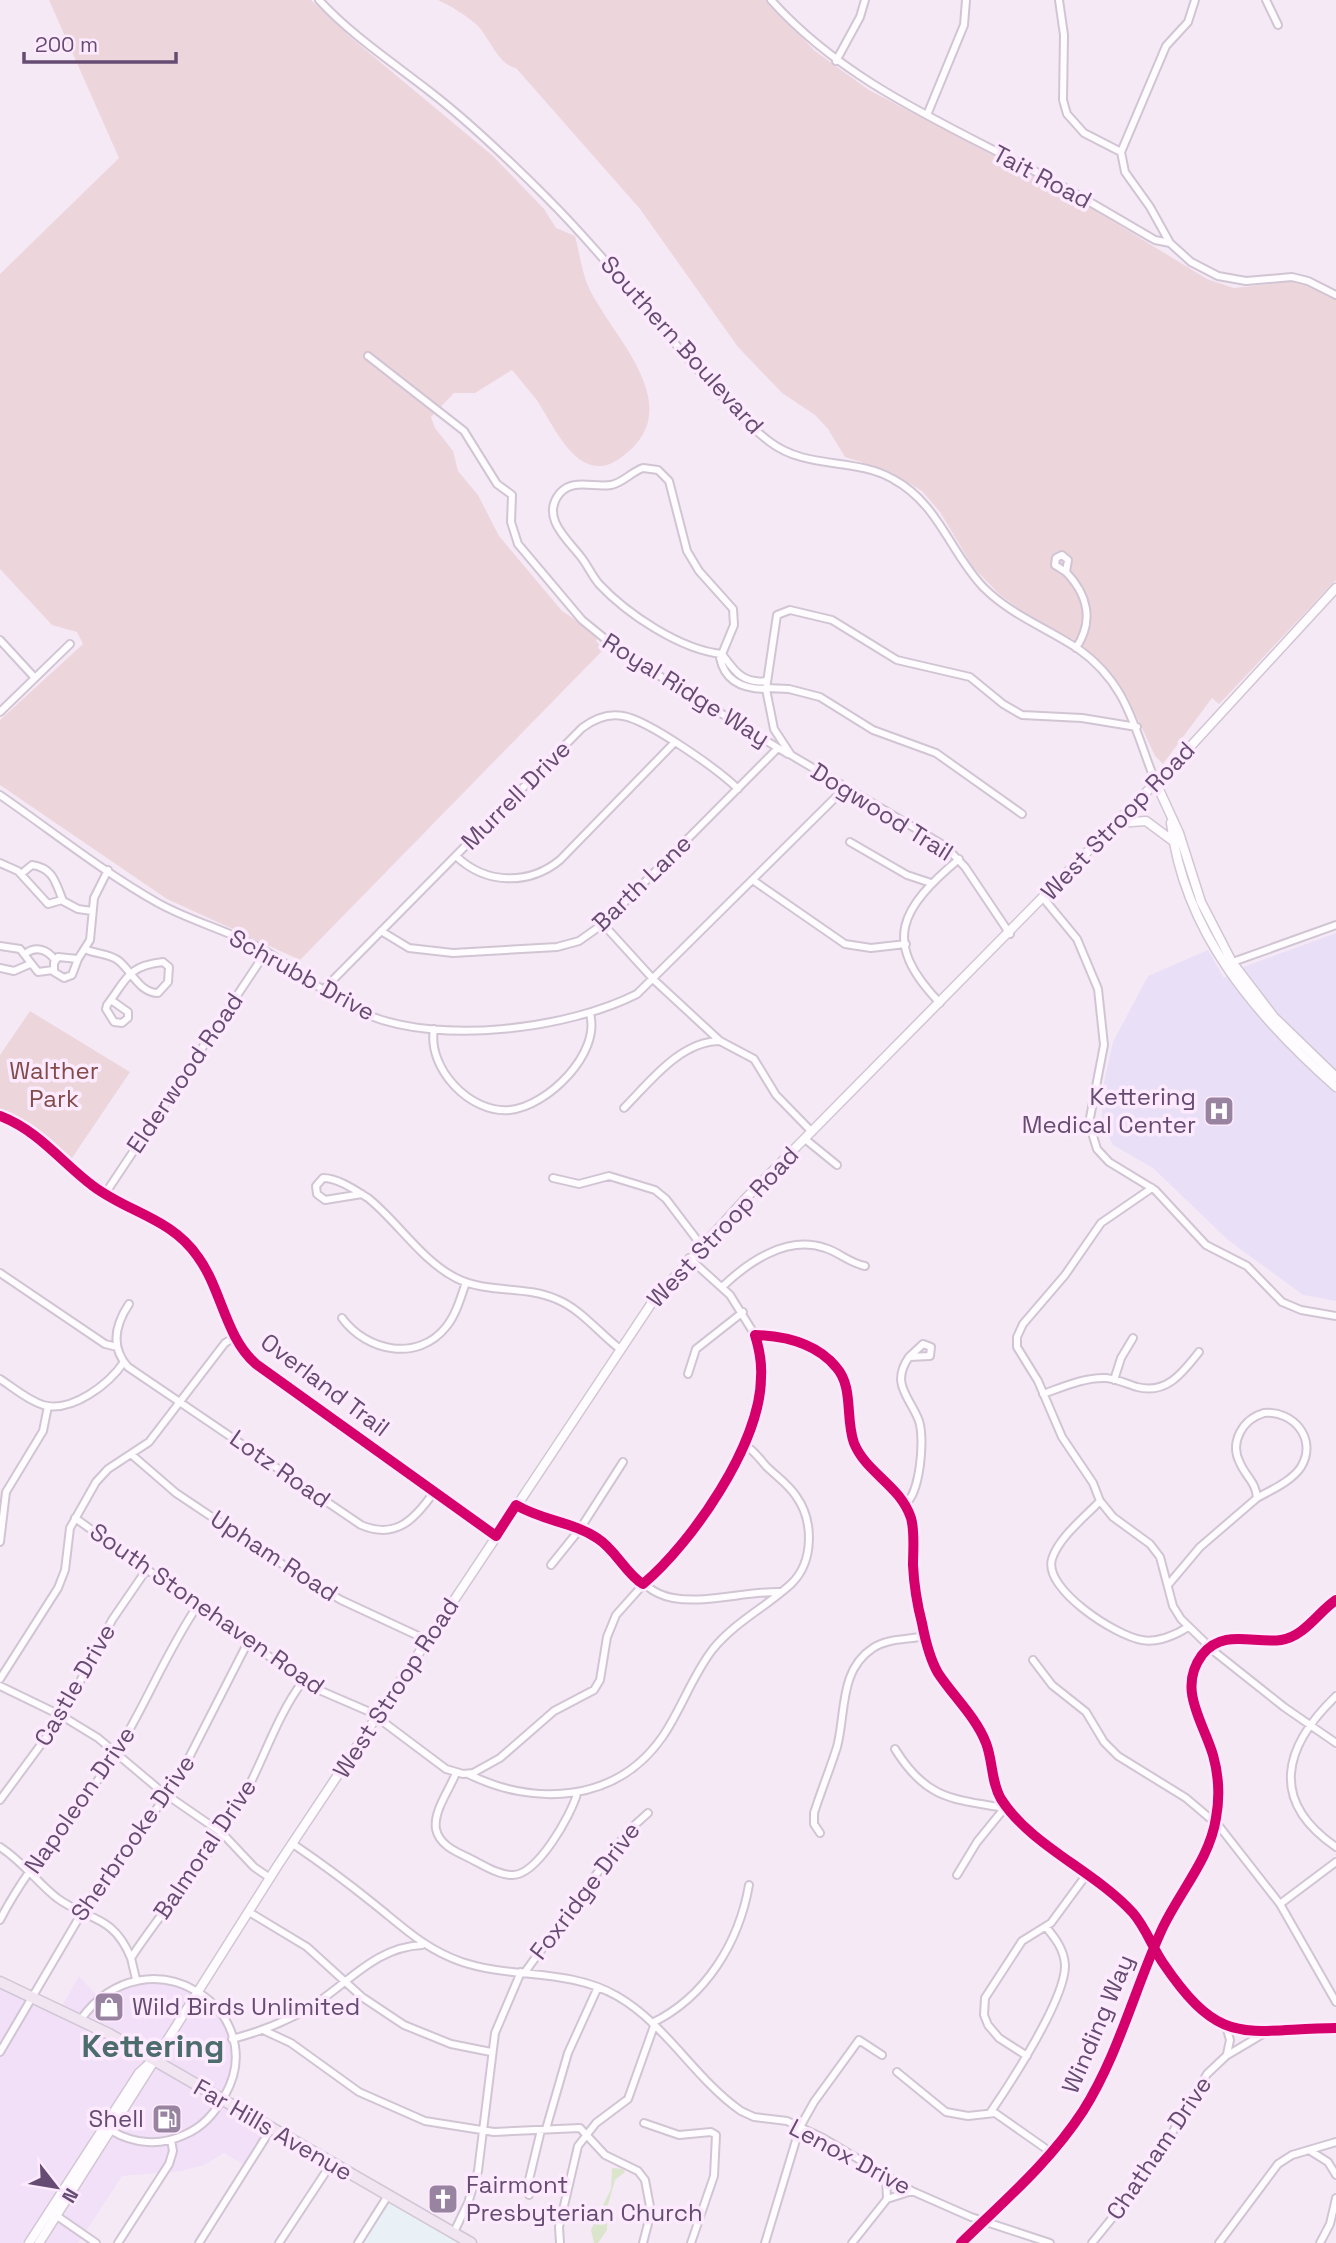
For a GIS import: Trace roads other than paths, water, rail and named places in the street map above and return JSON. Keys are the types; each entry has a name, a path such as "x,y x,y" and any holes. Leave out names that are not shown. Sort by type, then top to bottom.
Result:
{"main road":[{"name":"West Stroop Road","path":"153,2060 270,1878 641,1317 701,1245 1044,899 1336,589"},
{"name":"Southern Boulevard","path":"1156,783 1179,834 1201,902 1229,964 1274,1017 1336,1077"},
{"name":"Southern Boulevard","path":"1170,817 1173,841 1194,904 1229,964 1267,1022 1336,1087"},
{"path":"1117,823 1146,821 1173,841"},
{"name":"Far Hills Avenue","path":"0,1982 81,2019 471,2243"},
{"path":"39,2243 112,2131 153,2060"},
{"path":"29,2243 139,2073 153,2060"}],"street":[{"name":"Southern Boulevard","path":"319,0 517,168 573,224 708,381 770,442 798,457 864,468 904,485 932,512 966,567 984,588 1020,616 1076,648 1114,684 1137,727 1156,783"},
{"name":"Tait Road","path":"771,0 803,35 836,61 927,115 1058,183 1155,240 1170,243 1191,262 1218,276 1246,281 1294,278 1336,295"},
{"path":"836,61 860,17 865,0"},
{"path":"927,115 962,32 966,0"},
{"path":"1059,0 1064,35 1063,100 1067,114 1084,133 1121,152"},
{"path":"1170,243 1150,207 1125,172 1121,152 1166,46 1188,22 1195,0"},
{"path":"1266,0 1278,25"},
{"name":"Royal Ridge Way","path":"368,356 464,431 497,484 512,495 511,522 518,544 556,594 582,620 625,655 778,748"},
{"name":"Royal Ridge Way","path":"722,654 705,653 675,639 620,603 600,585 557,527 553,509 563,489 577,484 614,484 643,468 653,468 667,476 687,551 699,570 733,610 734,625 722,654 726,668 738,684 763,686"},
{"path":"1066,572 1081,594 1088,617 1087,631 1076,648"},
{"name":"Dogwood Trail","path":"1010,934 959,859 945,846 791,755 774,729 763,686 777,615 787,609 832,620 897,660 970,677 1003,704 1022,715 1082,718 1137,727"},
{"path":"0,640 35,678"},
{"path":"0,712 70,643"},
{"name":"Royal Ridge Way","path":"726,668 763,686"},
{"path":"738,684 744,678"},
{"path":"763,686 820,697 873,730 936,753 1022,814"},
{"name":"Murrell Drive","path":"323,990 590,723 608,716 627,717 718,771 738,789"},
{"path":"456,856 473,871 491,877 515,879 540,872 560,860 674,743"},
{"path":"778,748 791,755"},
{"name":"Barth Lane","path":"381,931 410,948 453,953 557,947 579,941 603,924 778,748"},
{"name":"Schrubb Drive","path":"0,795 162,905 266,952 323,990 377,1018 434,1029 509,1026 590,1014 637,994 846,787"},
{"path":"850,842 906,875 931,883"},
{"path":"940,1003 915,972 906,944 906,916 931,883 959,859"},
{"path":"0,863 21,874 48,904 62,900"},
{"path":"21,874 32,866 41,867 56,880 62,900 74,908 92,911"},
{"path":"53,970 60,977 68,978 74,972 92,934 92,911 97,890 108,870"},
{"path":"754,881 845,944 871,948 906,944"},
{"path":"1044,899 1077,939 1098,989 1104,1032 1089,1123 1094,1143 1109,1162 1152,1188 1206,1245 1247,1266 1282,1302 1301,1310 1336,1316"},
{"path":"603,924 654,980 720,1041 754,1059 776,1095 812,1132"},
{"path":"1229,964 1336,925"},
{"path":"0,946 17,947 38,972 53,970"},
{"path":"25,954 40,949 50,953 55,960"},
{"path":"86,950 115,958 130,973 143,987 156,994 165,987 170,970 163,962 139,965 130,973 111,1000"},
{"name":"Elderwood Road","path":"105,1194 266,952"},
{"path":"53,970 55,960 61,956 78,959"},
{"path":"0,968 14,971 30,964"},
{"path":"434,1029 434,1054 442,1071 454,1085 486,1106 513,1110 528,1105 546,1093 581,1057 591,1036 590,1014"},
{"path":"624,1108 678,1056 698,1045 720,1041"},
{"name":"Overland Trail","path":"0,1116 39,1138 105,1194 160,1220 189,1244 215,1284 234,1337 256,1364 496,1536"},
{"path":"805,1139 837,1165"},
{"path":"553,1178 579,1184 609,1177 655,1190 666,1199 701,1245"},
{"path":"365,1196 325,1200 317,1194 316,1186 320,1180 327,1178 365,1196 436,1265 467,1282 554,1298 575,1310 620,1349"},
{"path":"1152,1188 1101,1223 1018,1333 1017,1347 1043,1394 1062,1437 1093,1483 1100,1501 1113,1517 1155,1550 1173,1606 1188,1627 1209,1648 1336,1743"},
{"path":"722,1287 744,1268 787,1246 820,1246 865,1266"},
{"path":"468,1774 500,1758 554,1711 593,1690 600,1680 611,1626 621,1608 699,1522 721,1489 743,1444 761,1388 761,1367 755,1335 743,1312 722,1287 689,1258"},
{"path":"0,1273 105,1344 117,1347"},
{"path":"342,1318 353,1331 384,1348 417,1347 431,1341 445,1329 467,1282"},
{"path":"0,1378 32,1400 48,1406 65,1404 96,1390 109,1381 124,1362 117,1347 117,1326 130,1304"},
{"path":"688,1374 696,1349 743,1312"},
{"path":"755,1335 779,1337 806,1345 824,1354 839,1369 845,1381 851,1433 859,1454 895,1489 905,1504 912,1525 914,1580 925,1636 937,1672 986,1742 998,1792 1006,1806 1039,1838 1134,1914 1193,2003 1226,2026 1264,2033 1336,2028"},
{"path":"0,1679 63,1577 69,1534 75,1518 102,1475 149,1442 225,1343 234,1337"},
{"path":"1114,1380 1121,1358 1133,1338"},
{"path":"1043,1394 1086,1380 1114,1380 1145,1388 1163,1386 1177,1379 1199,1352"},
{"path":"905,1504 913,1497 916,1488 921,1434 918,1420 901,1386 902,1368 909,1357"},
{"name":"Lotz Road","path":"124,1362 369,1529 385,1531 404,1525 418,1514 434,1492"},
{"path":"0,1542 6,1492 43,1431 48,1406"},
{"path":"1168,1586 1200,1547 1257,1498 1297,1472 1306,1456 1306,1439 1300,1427 1277,1413 1264,1413 1252,1418 1243,1427 1236,1444 1238,1461 1255,1483 1257,1498"},
{"path":"577,1794 563,1823 532,1869 520,1875 507,1875 460,1853 440,1838 436,1828 437,1814 456,1773 468,1774 524,1794 577,1794 624,1775 649,1754 665,1734 695,1675 715,1647 734,1627 794,1581 806,1559 809,1539 807,1520 795,1494 743,1444"},
{"name":"Upham Road","path":"132,1455 176,1493 296,1574 341,1600 427,1640"},
{"path":"551,1565 561,1557 624,1462"},
{"path":"1100,1501 1059,1545 1051,1561 1055,1582 1070,1599 1139,1640 1163,1639 1188,1627"},
{"path":"516,1505 540,1518 580,1529 607,1545 643,1584 663,1595 681,1599 780,1592"},
{"name":"South Stonehaven Road","path":"75,1518 303,1681 323,1693 377,1716 456,1773"},
{"name":"Castle Drive","path":"0,1800 62,1716 113,1620 147,1569"},
{"path":"1209,1648 1234,1638 1290,1638 1336,1600"},
{"name":"Napoleon Drive","path":"0,1920 30,1870 116,1752 176,1638 198,1605"},
{"path":"820,1833 814,1824 814,1813 837,1745 844,1696 854,1668 865,1654 879,1645 925,1636"},
{"name":"Sherbrooke Drive","path":"0,2052 83,1911 167,1796 206,1728 233,1666 248,1642"},
{"name":"Winding Way","path":"961,2243 1020,2189 1052,2153 1083,2110 1106,2068 1154,1947 1207,1850 1216,1822 1219,1791 1215,1763 1191,1696 1194,1670 1209,1648"},
{"path":"1033,1660 1056,1690 1086,1712 1104,1742 1118,1756 1186,1798 1216,1822 1280,1905 1336,2002"},
{"name":"Balmoral Drive","path":"131,1958 222,1833 250,1786 289,1701 303,1681"},
{"path":"0,1686 62,1716 116,1752 167,1796 222,1833 254,1867 270,1878"},
{"path":"1336,1696 1308,1724 1293,1765 1294,1797 1311,1829 1336,1847"},
{"path":"895,1749 915,1777 938,1795 1006,1806"},
{"path":"957,1875 977,1842 1006,1806"},
{"name":"Foxridge Drive","path":"453,2234 474,2189 491,2052 498,2022 523,1972 637,1820 648,1813"},
{"name":"Lenox Drive","path":"293,1844 424,1945 474,1965 573,1979 598,1987 639,2010 741,2111 754,2117 787,2121 912,2191 984,2222 1050,2243"},
{"path":"0,1847 30,1870 60,1900 99,1918 113,1930 131,1958 136,1979"},
{"path":"1280,1905 1336,1862"},
{"path":"1027,2056 993,2032 986,2021 984,2001 1022,1941 1046,1927 1057,1916 1087,1874"},
{"path":"560,2243 559,2227 572,2163 585,2133 628,2099 653,2025 677,2007 719,1964 738,1927 749,1885"},
{"path":"248,1912 307,1947 375,2007 411,2029 451,2044 491,2052"},
{"path":"990,2113 1027,2056 1065,1970 1060,1947 1046,1927"},
{"path":"232,2039 263,2030 308,2008 384,1954 424,1945"},
{"path":"81,2019 106,1993 136,1979 173,1981 197,1992 218,2011 232,2039 234,2068 222,2101 201,2126 171,2140 137,2141 112,2131"},
{"path":"529,2195 528,2184 543,2129 568,2053 598,1987"},
{"path":"1226,2026 1230,2040 1226,2056"},
{"path":"263,2030 291,2043 335,2077 376,2102 425,2121 483,2132 577,2127 605,2155 638,2171 645,2180 651,2212 643,2243"},
{"name":"Chatham Drive","path":"1092,2243 1147,2175 1199,2084 1226,2056 1264,2033"},
{"path":"765,2243 800,2127 814,2102 859,2040 882,2055"},
{"path":"897,2072 946,2112 968,2116 990,2113 1000,2115 1052,2153"},
{"path":"644,2123 679,2135 714,2133 714,2176 691,2243"},
{"path":"200,2243 271,2129"},
{"path":"118,2243 169,2164 173,2151 171,2140"},
{"path":"1219,2243 1245,2211 1272,2170 1285,2159 1336,2142"},
{"path":"1307,2151 1322,2157 1336,2175"},
{"path":"279,2243 331,2164"},
{"path":"886,2177 887,2199"},
{"path":"852,2243 887,2199 912,2191"},
{"path":"358,2243 387,2197"},
{"path":"1320,2243 1330,2224 1336,2197"},
{"path":"57,2216 96,2243"}],"place":[{"name":"Kettering Medical Center","path":"1219,1111"},
{"name":"Wild Birds Unlimited","path":"109,2007"},
{"name":"Shell","path":"167,2119"},
{"name":"Fairmont Presbyterian Church","path":"443,2199"}],"district":[{"name":"Kettering","path":"153,2046"}],"park label":[{"name":"Walther Park","path":"54,1085"}]}
